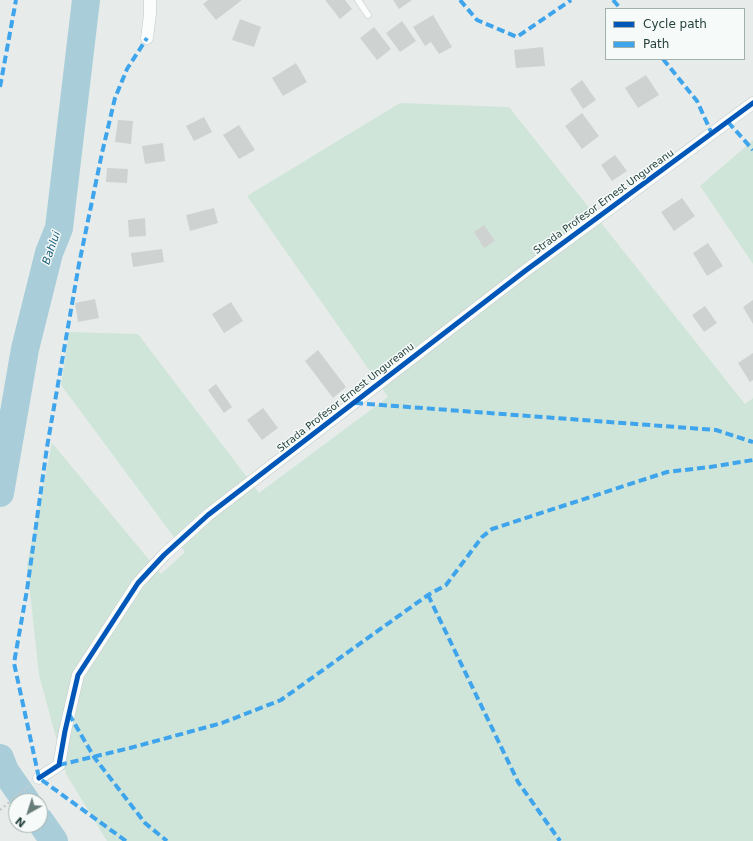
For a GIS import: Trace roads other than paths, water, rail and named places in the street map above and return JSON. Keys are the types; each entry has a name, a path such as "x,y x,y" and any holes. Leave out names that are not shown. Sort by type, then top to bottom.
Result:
{"street":[{"path":"147,38 150,0"},
{"name":"Strada Profesor Ernest Ungureanu","path":"39,778 58,765 78,675 138,583 164,555 208,515 525,271 753,103"}],"lane":[{"path":"358,0 368,15"}],"waterway":[{"name":"Bahlui","path":"0,493 25,349 49,253 59,228 86,0"},
{"name":"Bahlui","path":"0,758 5,771 20,793"},
{"name":"Bahlui","path":"48,832 54,841"}]}
